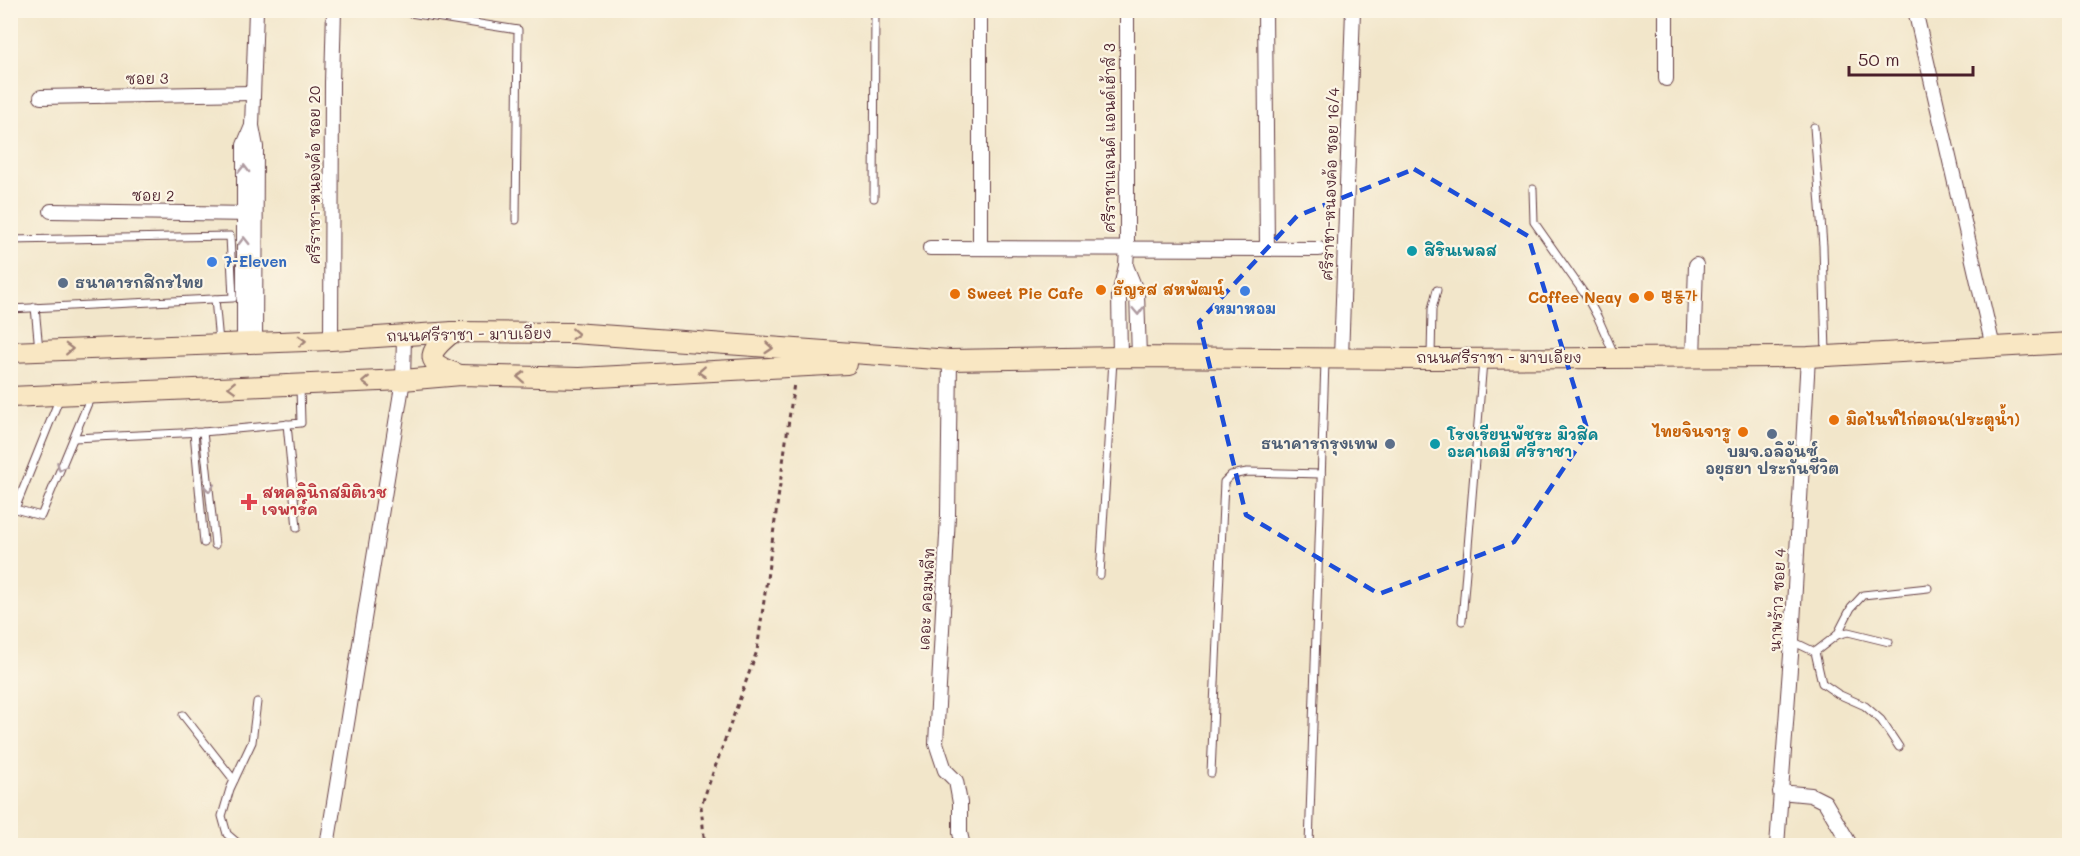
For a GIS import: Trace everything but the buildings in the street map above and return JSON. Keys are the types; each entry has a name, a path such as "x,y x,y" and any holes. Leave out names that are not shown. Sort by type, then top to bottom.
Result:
{"main road":[{"name":"ถนนศรีราชา - มาบเอียง","path":"10,352 219,345 453,333 573,333 950,360 1124,357 1431,359 1817,357 2070,343"},
{"path":"453,333 435,346 432,353 433,362 442,369 461,375"},
{"name":"ถนนศรีราชา - มาบเอียง","path":"10,397 403,380 461,375 579,378 928,359"}],"street":[{"path":"250,343 249,214 244,145 252,126 256,10"},
{"name":"ศรีราชา-หนองค้อ ซอย 20","path":"331,340 334,10"},
{"path":"980,10 980,248"},
{"name":"ศรีราชาแลนด์ แอนด์เฮ้าส์ 3","path":"1124,357 1137,293 1126,266 1127,10"},
{"path":"1265,10 1267,249"},
{"name":"ศรีราชา-หนองค้อ ซอย 16/4","path":"1333,358 1353,10"},
{"path":"1666,10 1666,79"},
{"path":"1915,10 1993,347"},
{"name":"ซอย 3","path":"41,97 252,93"},
{"name":"ซอย 2","path":"51,211 249,214"},
{"path":"930,248 1319,249"},
{"path":"1693,358 1696,265"},
{"path":"327,846 403,380 404,336"},
{"name":"นาพร้าว ซอย 4","path":"1777,846 1817,357"},
{"name":"เดอะ คอมพลีท","path":"950,360 948,516 936,744 945,770 956,781 960,803 960,841"},
{"path":"1780,792 1811,795 1826,802 1851,846"}],"lane":[{"path":"391,10 518,30 516,220"},
{"path":"874,198 875,10"},
{"path":"1814,127 1823,246 1817,357"},
{"path":"1533,189 1534,222 1586,296 1615,357"},
{"path":"10,240 230,236 233,298 10,309"},
{"path":"1431,359 1432,309 1437,290"},
{"path":"215,299 219,345"},
{"path":"35,308 39,350"},
{"path":"1100,575 1124,357"},
{"path":"1309,846 1321,474 1333,358"},
{"path":"1462,621 1483,358"},
{"path":"74,438 203,432 300,423 300,385"},
{"path":"61,395 15,509 40,516 93,394"},
{"path":"287,424 297,528"},
{"path":"194,432 204,543"},
{"path":"203,432 215,545"},
{"path":"1211,773 1224,482 1231,475 1247,472 1321,474"},
{"path":"1837,635 1851,608 1863,595 1928,588"},
{"path":"1815,652 1837,635 1848,632 1889,642"},
{"path":"1792,641 1815,652"},
{"path":"1815,652 1822,683 1838,694 1865,706 1881,720 1899,747"},
{"path":"241,846 227,834 222,816 234,780 252,742 257,702"},
{"path":"183,715 234,780"}],"path":[{"path":"705,846 701,806 757,651 796,366"}],"highlighted area":[{"path":"1414,169 1528,236 1588,432 1514,542 1379,594 1246,515 1199,322 1297,216"}],"place":[{"name":"สิรินเพลส","path":"1412,251"},
{"name":"7-Eleven","path":"212,262"},
{"name":"ธนาคารกสิกรไทย","path":"63,283"},
{"name":"ธัญรส สหพัฒน์","path":"1101,290"},
{"name":"หมาหอม","path":"1245,291"},
{"name":"Sweet Pie Cafe","path":"955,294"},
{"name":"명동가","path":"1649,296"},
{"name":"Coffee Neay","path":"1634,298"},
{"name":"มิดไนท์ไก่ตอน(ประตูน้ำ)","path":"1834,420"},
{"name":"ไทยจินจารู","path":"1743,432"},
{"name":"บมจ.อลิอันซ์ อยุธยา ประกันชีวิต","path":"1772,434"},
{"name":"ธนาคารกรุงเทพ","path":"1390,444"},
{"name":"โรงเรียนพัชระ มิวสิค อะคาเดมี ศรีราชา","path":"1435,444"},
{"name":"สหคลินิกสมิติเวช เจพาร์ค","path":"249,502"}]}
